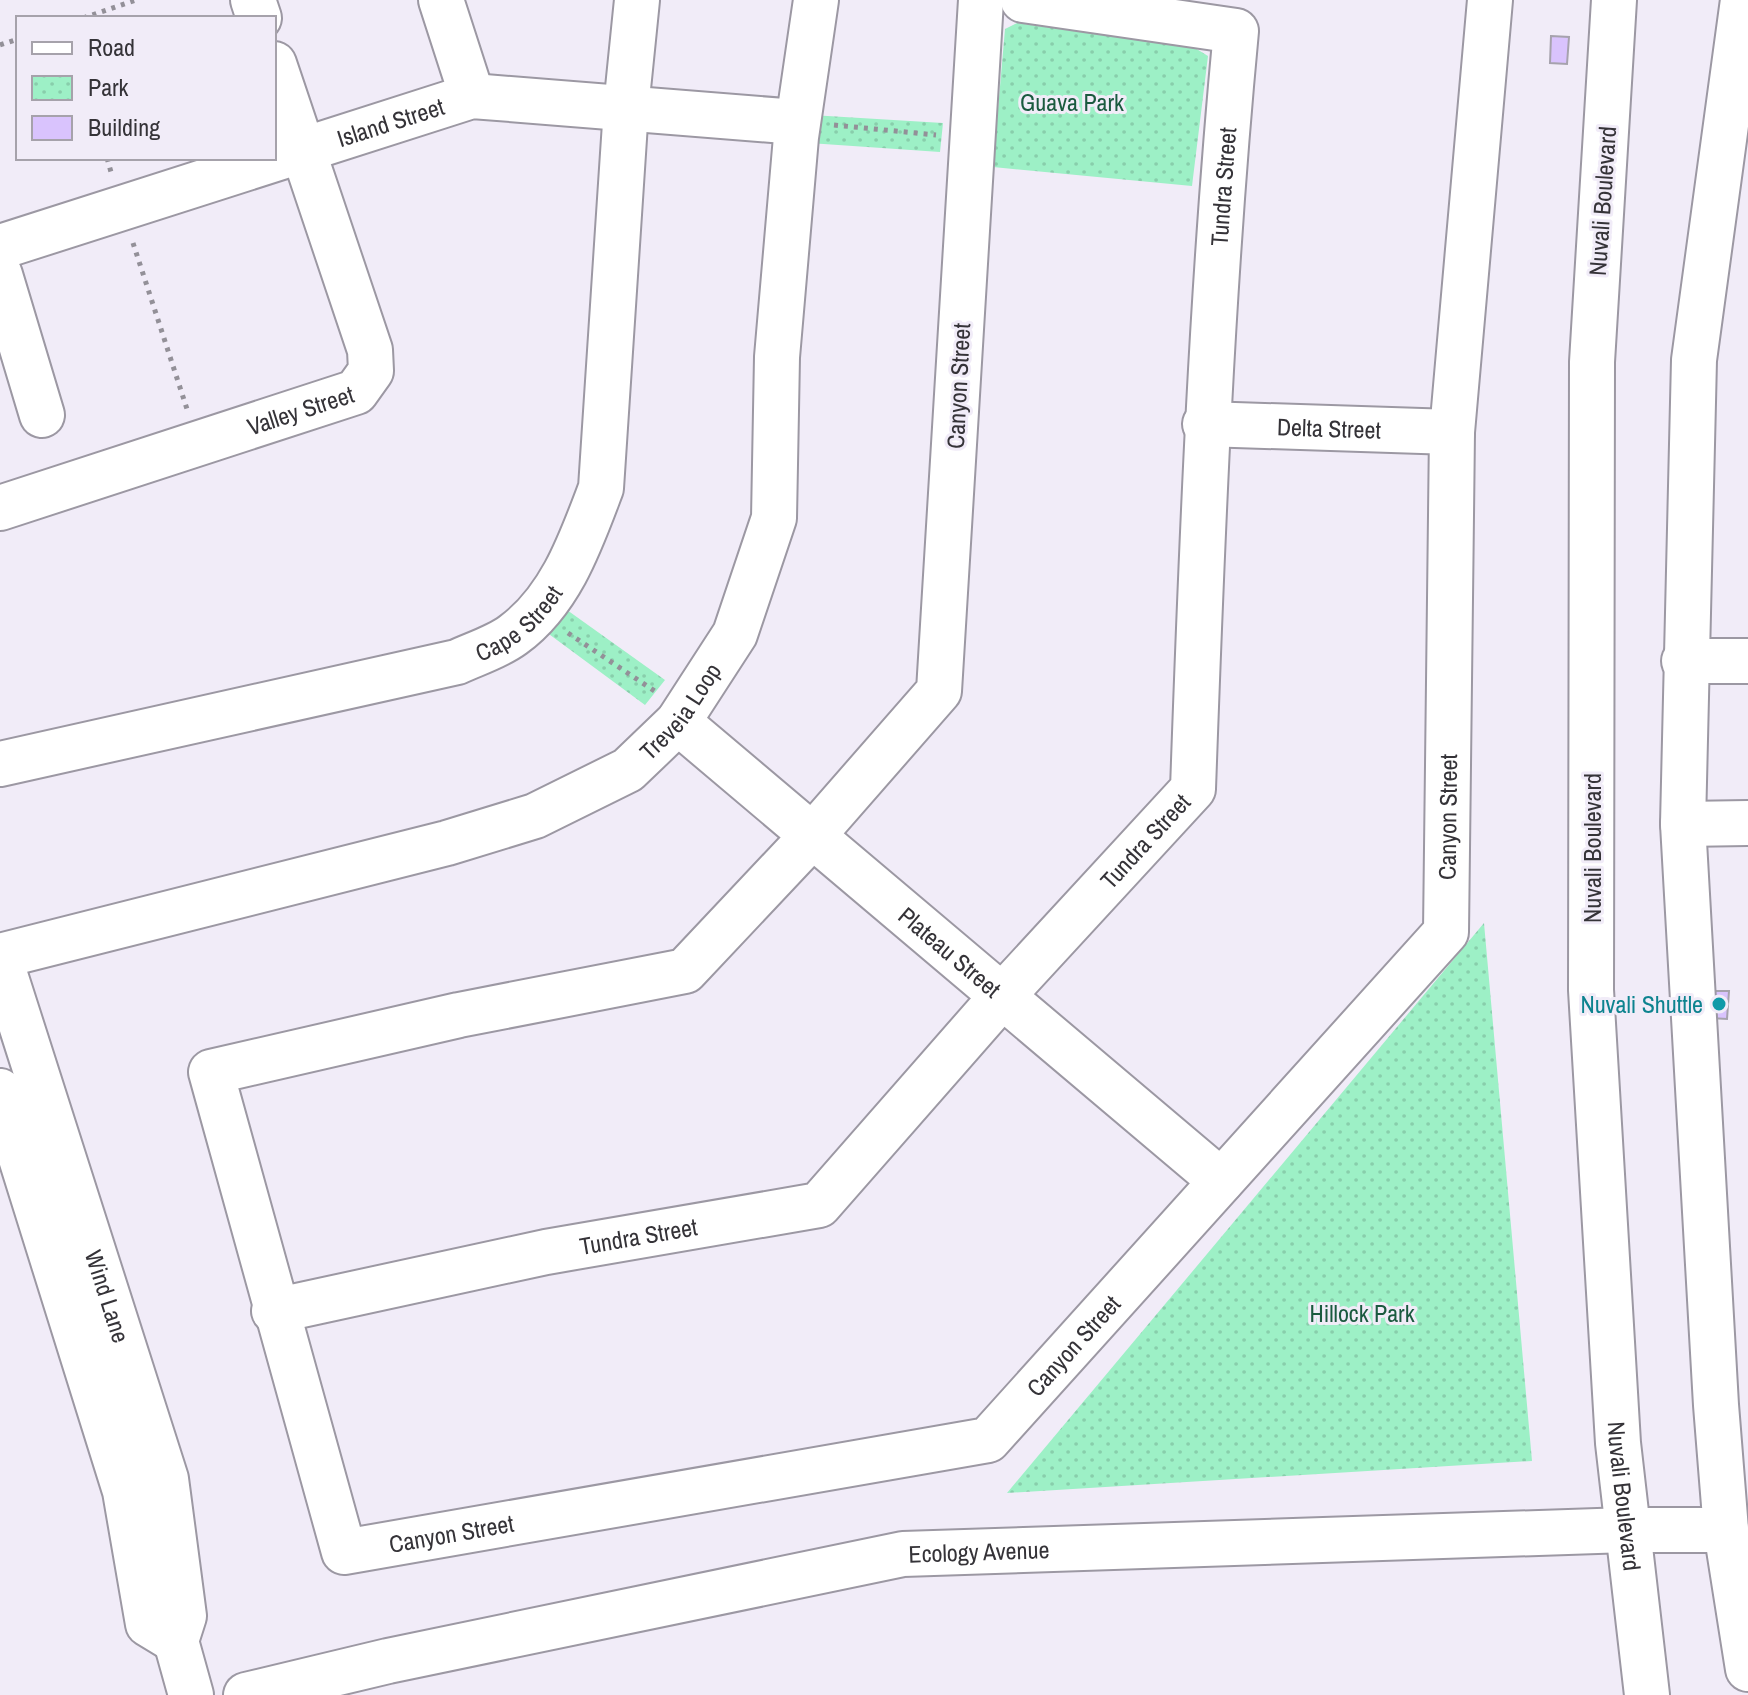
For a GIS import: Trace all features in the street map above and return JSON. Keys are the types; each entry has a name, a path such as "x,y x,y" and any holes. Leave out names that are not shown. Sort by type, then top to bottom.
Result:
{"street":[{"path":"441,0 472,96"},
{"name":"Cape Street","path":"0,764 457,662 512,636 550,599 581,543 601,488 626,108 637,0"},
{"name":"Treveia Loop","path":"0,957 447,843 535,816 628,770 682,717 735,634 774,518 777,357 797,122 816,0"},
{"name":"Canyon Street","path":"981,0 939,691 814,834 685,971 459,1015 211,1072 274,1311 344,1552 988,1440 1446,932 1452,432 1490,0"},
{"name":"Tundra Street","path":"274,1311 546,1252 819,1205 1004,994 1193,789 1205,424 1217,227 1236,31 1023,0"},
{"name":"Nuvali Boulevard","path":"1614,0 1592,362 1591,990 1627,1530 1647,1695"},
{"path":"1743,0 1694,360 1684,661 1683,824 1726,1530 1748,1669"},
{"path":"276,70 302,151"},
{"name":"Island Street","path":"276,159 472,96 797,122"},
{"name":"Valley Street","path":"0,508 356,392 371,371 370,350 302,151"},
{"name":"Island Street","path":"0,247 274,160"},
{"path":"0,275 42,415"},
{"name":"Delta Street","path":"1205,424 1452,432"},
{"path":"1684,661 1748,661"},
{"name":"Plateau Street","path":"682,717 814,834 1221,1181"},
{"path":"1683,824 1748,823"},
{"name":"Wind Lane","path":"0,957 166,1479 184,1616 176,1641 191,1695"},
{"name":"Wind Lane","path":"0,1091 125,1491 148,1624 176,1641"},
{"name":"Ecology Avenue","path":"263,1693 903,1554 1627,1530 1726,1530"}],"path":[{"path":"89,16 136,0"},
{"path":"797,122 973,138"},
{"path":"108,160 198,443"},
{"path":"537,612 682,717"}],"green space":[{"name":"Guava Park","path":"1017,23 1195,48 1208,56 1192,186 993,167 1005,29"},
{"path":"811,115 943,123 940,152 809,143"},
{"path":"560,605 665,680 645,705 538,626"},
{"name":"Hillock Park","path":"1484,923 1532,1461 1007,1493"}],"building":[{"path":"1551,36 1569,37 1567,64 1550,63"},
{"name":"Nuvali Shuttle","path":"1711,991 1729,991 1727,1019 1710,1018"}],"place":[{"name":"Nuvali Shuttle","path":"1719,1004"}]}
